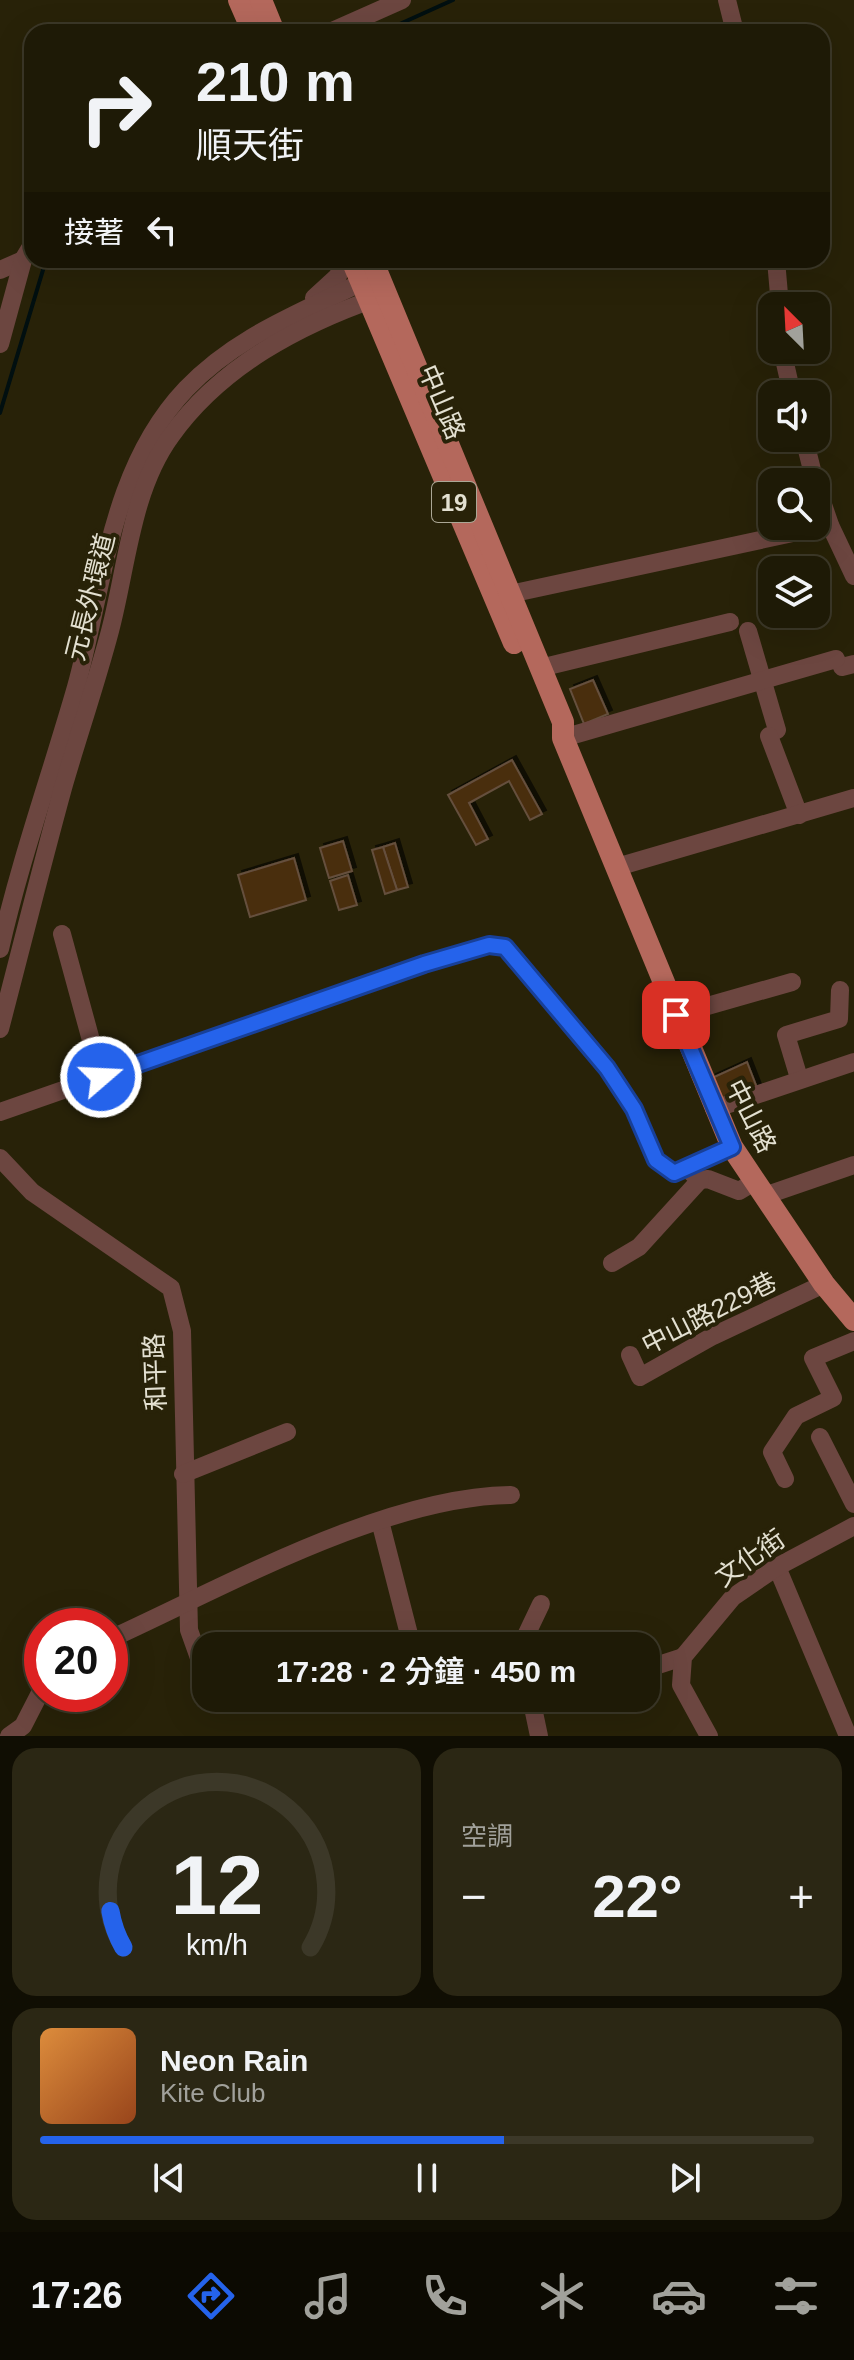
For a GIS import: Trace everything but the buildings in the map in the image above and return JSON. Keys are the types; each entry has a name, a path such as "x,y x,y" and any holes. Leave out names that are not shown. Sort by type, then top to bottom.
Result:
{"main road":[{"path":"239,0 250,24"},
{"path":"261,0 271,24"},
{"name":"中山路","path":"359,268 373,283 510,594 563,722 563,738 714,1109 732,1147 759,1189 824,1284 854,1320"},
{"name":"中山路","path":"373,283 550,729 563,738"}],"street":[{"path":"348,24 402,0"},
{"path":"727,0 733,24"},
{"path":"0,270 24,255"},
{"path":"0,344 24,265"},
{"path":"301,310 338,276 340,268"},
{"path":"777,268 779,292"},
{"name":"元長外環道","path":"0,949 90,638 120,499 144,446 185,389 239,343 301,310 373,283"},
{"name":"元長外環道","path":"0,1029 63,787 112,622 147,477 169,437 203,396 270,345 373,283"},
{"path":"830,525 854,576"},
{"path":"510,594 760,540"},
{"path":"540,668 730,622"},
{"path":"748,631 773,733 799,815"},
{"path":"563,738 761,679 844,664"},
{"path":"617,867 854,798"},
{"path":"62,934 101,1077"},
{"path":"0,1112 424,964 489,945 505,947 607,1068 634,1109 656,1160 674,1173 693,1174 739,1191 759,1189 854,1165"},
{"path":"676,1015 792,982"},
{"path":"799,1078 786,1035 839,1019 840,990"},
{"path":"714,1109 854,1062"},
{"path":"612,1263 639,1247 693,1174 732,1147"},
{"name":"和平路","path":"0,1158 32,1192 171,1288 182,1331 183,1474 189,1630 192,1638"},
{"name":"中山路229巷","path":"630,1355 640,1377 713,1336 824,1284"},
{"path":"785,1479 772,1452 796,1416 833,1398 813,1358 854,1341"},
{"path":"183,1474 287,1432"},
{"path":"820,1437 854,1504"},
{"path":"128,1631 340,1535 380,1521 484,1496 511,1495"},
{"path":"380,1521 408,1632"},
{"name":"文化街","path":"683,1657 733,1597 777,1567 854,1526"},
{"path":"777,1567 848,1736"},
{"path":"528,1632 541,1604"},
{"path":"660,1664 683,1657 681,1685 709,1736"},
{"path":"9,1736 23,1726 30,1712"},
{"path":"534,1712 539,1736"}],"waterway":[{"path":"400,24 453,0"},
{"path":"0,413 44,268"}],"route":[{"path":"101,1077 424,964 489,945 505,947 607,1068 634,1109 656,1160 674,1173 732,1147 676,1015"}]}
